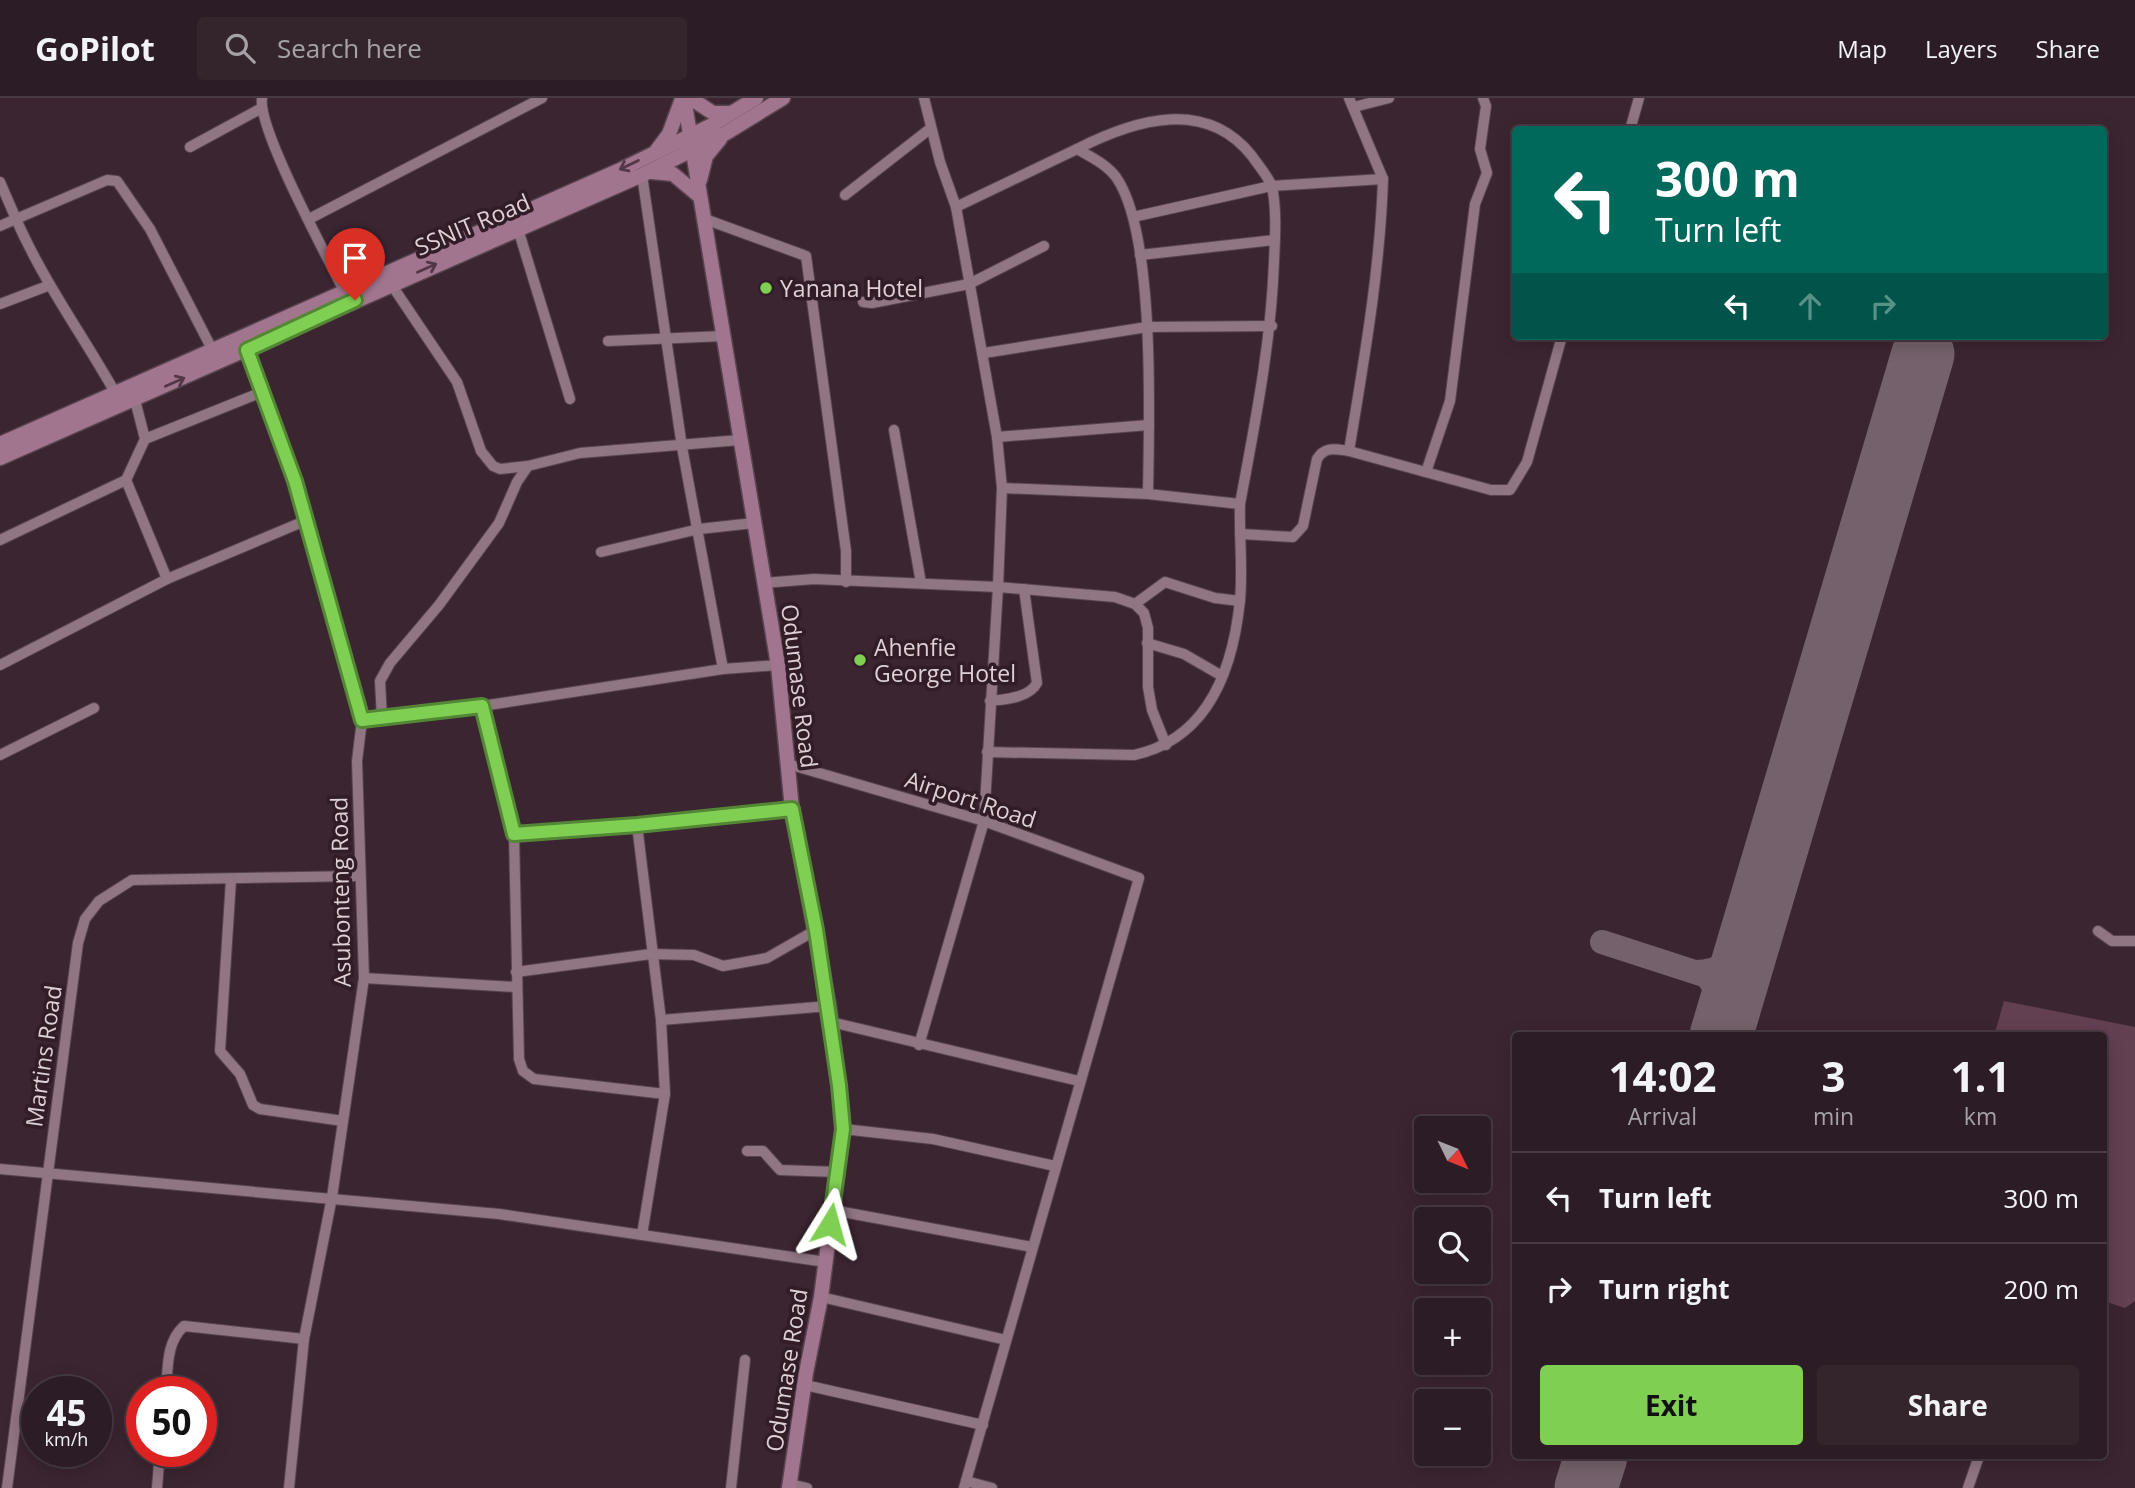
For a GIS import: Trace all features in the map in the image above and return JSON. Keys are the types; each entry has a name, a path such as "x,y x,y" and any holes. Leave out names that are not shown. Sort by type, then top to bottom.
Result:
{"main road":[{"name":"Odumase Road","path":"683,98 778,665 792,809 829,1006 843,1129 821,1297 790,1486"},
{"path":"656,152 669,134 683,98"},
{"path":"690,98 713,113 734,113"},
{"path":"692,142 756,98"},
{"path":"692,142 726,133 783,98"},
{"path":"645,174 673,174 698,195 706,156 726,133"},
{"name":"SSNIT Road","path":"125,400 213,351 344,291 656,152 692,142"},
{"name":"SSNIT Road","path":"0,444 67,423 247,350 391,284 645,174 692,142"},
{"name":"SSNIT Road","path":"0,458 67,423"}],"street":[{"path":"262,98 260,109 344,291"},
{"path":"309,219 542,98"},
{"path":"919,1045 984,821 999,587 1002,488 984,353 956,207 924,98"},
{"path":"1349,451 1372,316 1381,239 1383,179 1351,102 1389,98"},
{"path":"1426,472 1450,401 1475,204 1487,173 1480,149 1486,106 1483,98"},
{"path":"1631,126 1639,98"},
{"path":"190,147 260,109"},
{"path":"956,207 1127,123 1187,113 1203,116 1231,131 1242,142 1272,186 1275,240 1272,326 1240,504 1240,601 1222,676 1198,719 1177,739 1166,745 1134,755 987,752"},
{"path":"845,195 931,128"},
{"path":"1077,149 1111,171 1118,180 1133,217 1140,255 1147,327 1148,494"},
{"path":"645,174 665,340 723,669"},
{"path":"1133,217 1272,186 1383,179"},
{"path":"0,226 107,180 117,181 150,229 213,351"},
{"path":"0,181 50,285 125,400 145,439"},
{"path":"702,218 806,257 846,551 846,582"},
{"path":"519,229 570,399"},
{"path":"1140,255 1275,240"},
{"path":"863,302 872,303 969,285 1044,246"},
{"path":"391,284 457,382 486,460 500,469 528,466 580,453 682,447 710,440 740,440"},
{"path":"0,304 50,285"},
{"path":"984,353 1147,327 1272,326"},
{"path":"608,341 724,336"},
{"path":"1240,534 1293,537 1303,526 1317,459 1328,449 1349,451 1491,490 1510,490 1527,462 1561,340"},
{"name":"Asubonteng Road","path":"247,350 307,520 362,720 358,761 364,978 332,1197 304,1339 289,1488"},
{"path":"0,540 126,480 145,439 262,392"},
{"path":"997,437 1149,425"},
{"path":"894,430 921,583"},
{"path":"382,719 380,681 390,663 439,605 499,523 517,482 528,466"},
{"path":"126,480 167,579"},
{"path":"1002,488 1148,494 1240,504"},
{"path":"0,665 167,579 307,520"},
{"path":"601,552 699,529 754,523"},
{"path":"763,583 804,579 999,587 1115,597 1135,604 1144,613 1147,643 1145,670 1152,710 1166,745"},
{"path":"1135,604 1157,585 1165,582 1215,598 1240,601"},
{"path":"990,701 1014,698 1031,691 1037,683 1024,589"},
{"path":"1147,643 1184,654 1222,676"},
{"path":"362,720 482,706 723,669 778,665"},
{"path":"482,706 514,834 516,987 519,1059 523,1071 534,1079 665,1094"},
{"path":"0,755 94,708"},
{"name":"Airport Road","path":"788,764 984,821 1139,878 1079,1081"},
{"path":"514,834 792,809"},
{"path":"637,825 661,1020 665,1094 642,1235"},
{"name":"Martins Road","path":"7,1488 78,943 85,919 99,901 132,880 360,876"},
{"path":"231,880 220,1051 240,1074 253,1105 260,1109 343,1121"},
{"path":"516,972 651,954 694,955 723,966 767,958 816,930"},
{"path":"2098,931 2112,941 2135,941"},
{"path":"364,978 516,987"},
{"path":"661,1020 829,1006"},
{"path":"831,1022 1079,1081 965,1485 992,1488"},
{"path":"843,1129 933,1139 1055,1166"},
{"path":"747,1151 763,1151 780,1170 837,1172"},
{"path":"0,1169 47,1171 499,1214 826,1262"},
{"path":"832,1210 1032,1247"},
{"path":"821,1297 1006,1340"},
{"path":"167,1376 174,1335 184,1326 304,1339"},
{"path":"731,1488 744,1360"},
{"path":"805,1385 983,1425"},
{"path":"1968,1488 1978,1459"},
{"path":"156,1488 158,1467"},
{"path":"790,1486 807,1488"}],"shaded area":[{"path":"2004,1001 2135,1027 2135,1301 2125,1308 2107,1302 2107,1032 1995,1032"}],"taxiway":[{"path":"1602,942 1707,976 1719,994 1725,1021"},
{"path":"1696,972 1712,970 1725,964 1748,943"}],"runway":[{"path":"1722,1032 1923,354"},
{"path":"1586,1488 1595,1459"}],"place":[{"name":"Yanana Hotel","path":"766,288"},
{"name":"Ahenfie George Hotel","path":"860,660"}],"route":[{"path":"355,300 247,350 295,481 362,720 482,706 514,834 792,809 829,1006 839,1085 843,1129 830,1224"}]}
